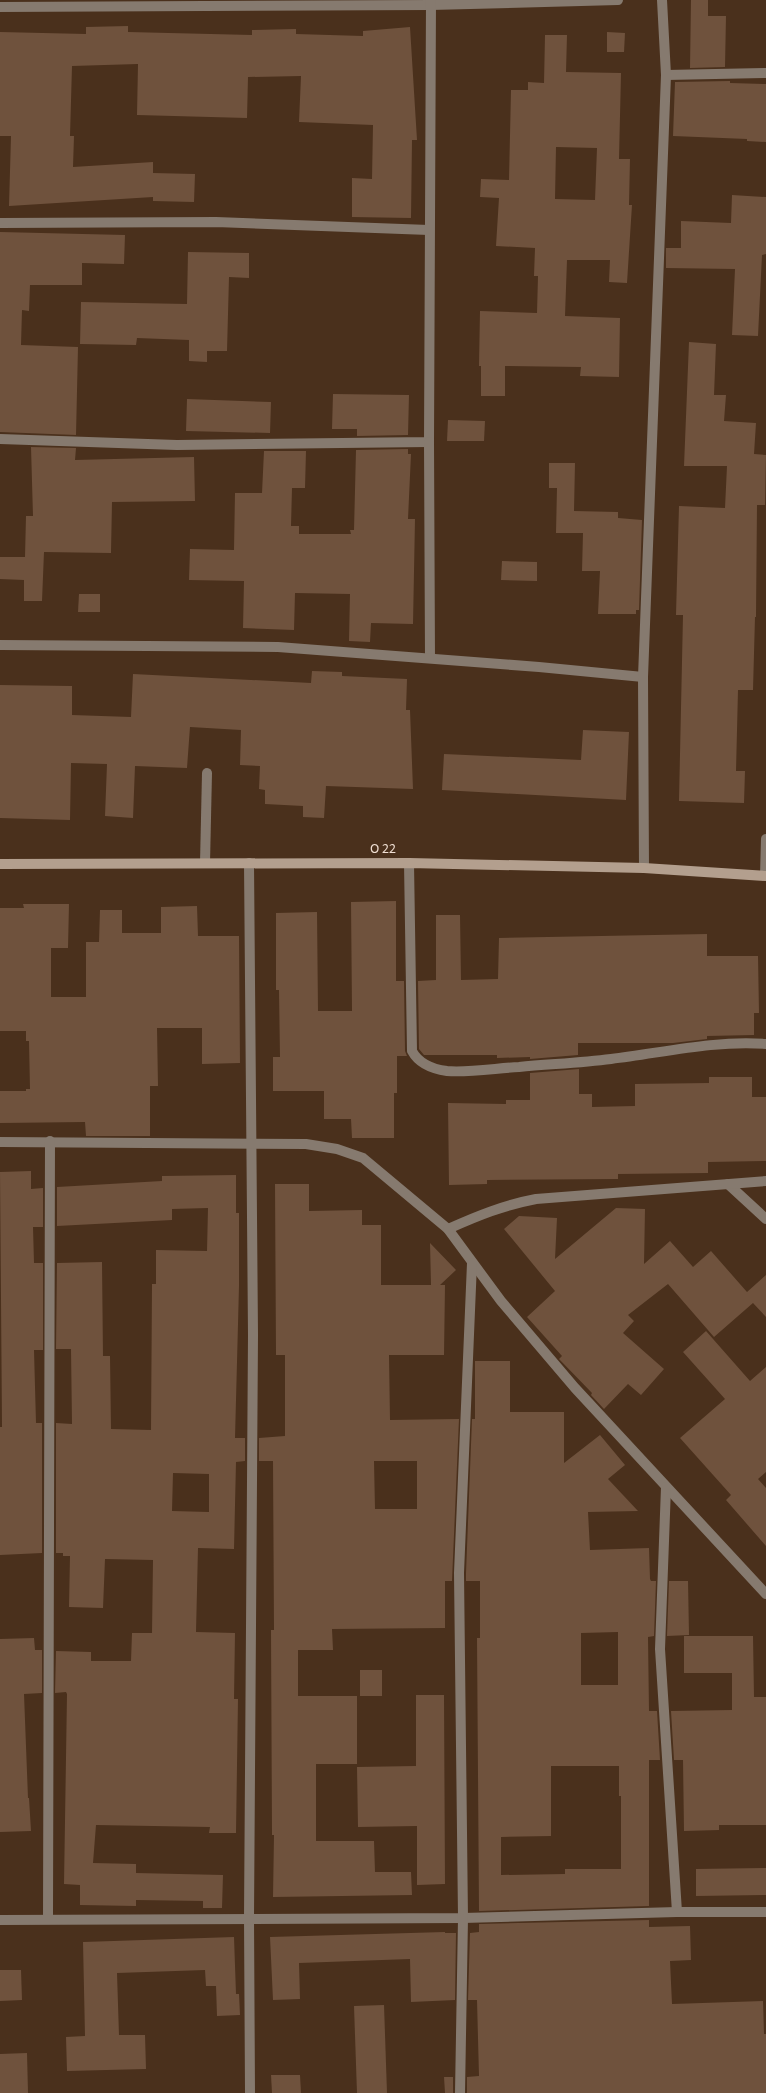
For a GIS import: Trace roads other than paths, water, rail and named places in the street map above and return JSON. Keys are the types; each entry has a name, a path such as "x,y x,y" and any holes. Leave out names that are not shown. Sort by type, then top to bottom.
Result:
{"street":[{"path":"0,7 618,0"},
{"path":"644,868 643,677 666,75 662,0"},
{"path":"430,658 428,442 431,2"},
{"path":"666,75 766,73"},
{"path":"0,223 216,222 429,230"},
{"path":"0,439 177,445 428,442"},
{"path":"0,645 278,647 643,677"},
{"path":"205,863 206,773"},
{"path":"766,839 766,876"},
{"path":"249,863 253,1335 249,1918 250,2093"},
{"path":"409,863 412,1051 416,1059 424,1064 447,1071 497,1069 611,1059 682,1048 745,1042 766,1044"},
{"name":"O 22","path":"0,864 409,863 644,868 766,876"},
{"path":"48,1919 50,1141"},
{"path":"0,1142 306,1144 337,1149 363,1158 448,1229 501,1301 575,1388 766,1594"},
{"path":"448,1229 484,1212 536,1199 766,1181"},
{"path":"728,1184 766,1219"},
{"path":"460,2093 463,1918 459,1573 472,1263"},
{"path":"666,1486 660,1649 677,1912"},
{"path":"0,1920 463,1918 677,1912 766,1912"}]}
